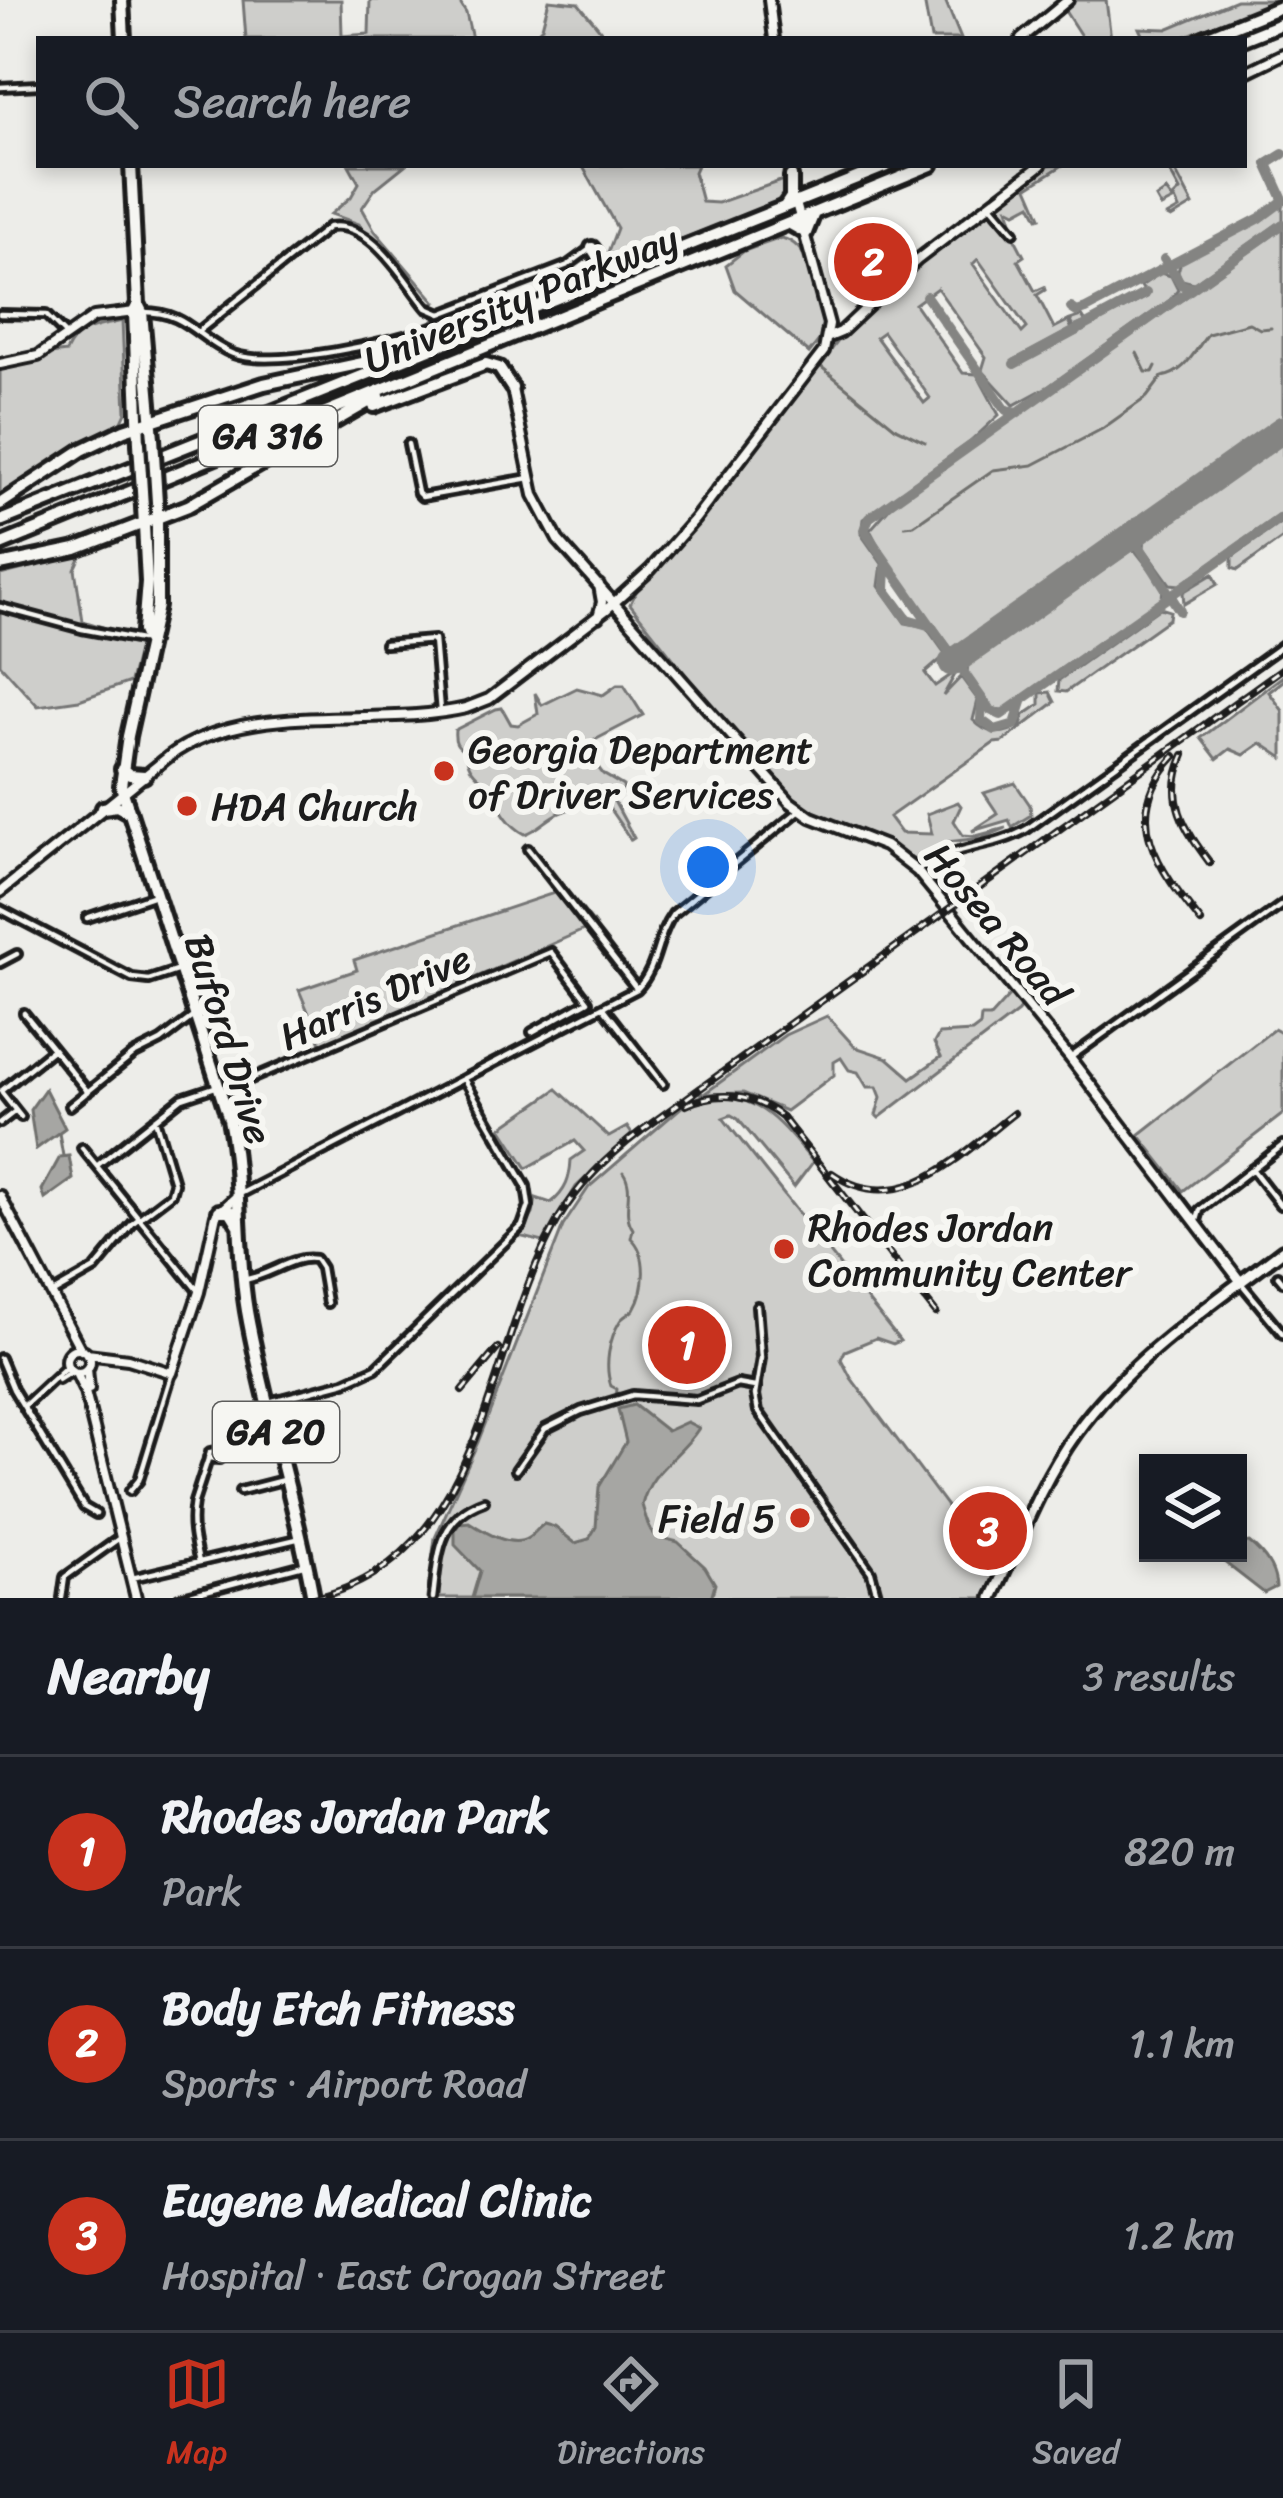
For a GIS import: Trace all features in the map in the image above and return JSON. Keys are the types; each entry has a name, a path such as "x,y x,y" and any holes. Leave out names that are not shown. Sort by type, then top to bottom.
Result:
{"highway":[{"path":"122,0 124,36"},
{"path":"1209,36 1283,7"},
{"path":"1227,36 1283,7"},
{"path":"1247,37 1283,23"},
{"name":"Buford Drive","path":"131,168 145,552 143,631 147,641"},
{"name":"University Parkway","path":"0,544 786,224 817,195 882,168"},
{"name":"University Parkway","path":"0,521 782,208 816,211 924,168"},
{"path":"790,171 801,190 817,195"},
{"path":"782,208 791,197 790,171"},
{"path":"749,238 847,182"},
{"path":"786,224 806,233 816,211"},
{"path":"592,248 602,266 612,269 681,249"},
{"name":"Buford Drive","path":"138,309 151,396 158,603 122,769 123,793 219,1089 236,1157 242,1280 312,1592"},
{"path":"0,565 108,538 173,512 389,392 535,326"},
{"path":"0,504 82,450 124,430 264,384 383,359 481,328"},
{"path":"327,427 482,364 499,368 512,388"},
{"path":"151,396 164,410 182,412"},
{"path":"124,430 137,407"},
{"path":"158,539 173,512"},
{"path":"108,538 134,540 145,552"},
{"path":"122,769 144,776"},
{"path":"104,808 117,806 128,812"},
{"path":"219,1210 231,1212 239,1228"}],"main road":[{"path":"992,1598 1062,1454 1097,1406 1125,1376 1283,1250"}],"street":[{"path":"769,0 774,36"},
{"path":"1024,36 1064,1"},
{"path":"1247,72 1283,55"},
{"path":"0,87 36,86"},
{"path":"829,337 841,332 898,276 1037,168"},
{"path":"0,892 144,776 198,739 250,727 362,714 466,708 489,699 616,602 695,519 814,366 829,337 790,171"},
{"path":"991,205 1014,232"},
{"path":"0,364 34,358 94,317 138,309 173,315 234,355 268,361 401,338 431,328 430,311 363,234 338,225 292,254 199,331"},
{"path":"430,311 453,312 568,265 592,248"},
{"path":"0,314 46,314 66,335"},
{"name":"Hosea Road","path":"512,388 530,478 547,525 800,810 885,846 917,871 1070,1058 1241,1282"},
{"path":"408,444 422,497 530,478"},
{"path":"600,615 602,587 629,590"},
{"path":"600,615 615,612 630,617 629,590"},
{"path":"0,607 147,641"},
{"path":"386,644 434,640 440,712"},
{"path":"917,871 944,854 988,846 1027,829 1283,645"},
{"path":"130,1491 139,1480 199,1292 219,1210 237,1196 637,989 654,968 664,927 678,908 800,810"},
{"path":"528,849 637,989"},
{"path":"86,918 155,895"},
{"path":"1070,1058 1283,904"},
{"path":"0,909 132,978 149,980 180,970"},
{"name":"Harris Drive","path":"97,1166 189,1094 219,1089 551,952 588,1001 543,1026"},
{"path":"0,963 17,954"},
{"path":"603,1006 663,1084"},
{"path":"24,1013 88,1091"},
{"path":"70,1106 195,1015"},
{"path":"538,1041 543,1026"},
{"path":"532,1032 543,1026"},
{"path":"0,1123 18,1114 0,1090 53,1049"},
{"path":"268,1402 345,1382 384,1362 525,1221 526,1186 464,1079"},
{"path":"51,1294 95,1269 140,1218 171,1194 174,1183 155,1119"},
{"path":"1196,1224 1201,1210 1283,1145"},
{"path":"82,1148 199,1292"},
{"path":"1252,1169 1280,1205"},
{"path":"0,1196 84,1352 121,1537"},
{"path":"1185,1210 1201,1210"},
{"path":"242,1280 272,1274 297,1258 315,1259 327,1303"},
{"path":"1241,1282 1283,1334"},
{"path":"757,1306 759,1414 871,1572 878,1598"},
{"path":"1275,1325 1283,1318"},
{"path":"64,1322 71,1366 85,1392 136,1598"},
{"path":"84,1352 172,1373"},
{"path":"24,1406 84,1352"},
{"path":"0,1358 84,1507 96,1514"},
{"path":"71,1366 88,1368 112,1358"},
{"path":"516,1470 545,1429 581,1411 633,1395 697,1400 737,1384 755,1388"},
{"path":"199,1562 192,1516 208,1458"},
{"path":"240,1491 288,1479"},
{"path":"433,1598 439,1554 451,1521 460,1510 484,1501"},
{"path":"62,1598 65,1577 121,1537"},
{"path":"132,1578 302,1537"},
{"path":"179,1598 307,1564"}],"shaded area":[{"path":"243,0 341,0 342,36 246,36"},
{"path":"370,0 458,0 471,36 342,36 369,34"},
{"path":"549,0 578,3 606,36 533,36 542,27"},
{"path":"924,0 945,0 960,36 930,36"},
{"path":"1074,0 1106,0 1111,36 1081,36 1063,8"},
{"path":"1236,0 1278,0 1186,36 1143,36 1139,28 1167,29"},
{"path":"351,168 401,168 375,189 362,208 375,231 436,302 428,305 359,224 331,214 359,183"},
{"path":"584,168 696,168 702,202 718,203 786,179 788,187 776,203 619,263 608,252 617,228"},
{"path":"1042,168 1058,168 1028,187 1041,217 1031,204 1016,212 1008,208 1009,223 996,204"},
{"path":"1168,168 1174,168 1193,205 1171,218 1167,216 1179,209 1175,200 1161,207 1156,198 1166,191 1172,199 1180,191"},
{"path":"1283,205 1283,220 1194,283 1182,280 1181,262"},
{"path":"987,209 1012,233 1024,256 1018,260 1035,291 1044,287 1037,295 1054,328 1068,321 1072,329 1014,360 1015,367 1084,330 1070,320 1082,316 1089,327 1147,297 1141,286 1160,273 1171,276 1178,290 1049,386 1014,405 982,370 986,357 937,288 915,304 963,373 977,374 999,415 970,442 863,519 861,534 882,564 879,586 905,623 926,627 946,655 925,673 935,686 957,671 943,696 961,677 978,700 973,720 984,729 1002,732 1021,725 1024,715 1040,704 1040,693 1050,692 1055,702 889,817 901,833 932,834 927,814 958,802 961,806 954,821 963,835 1006,828 982,838 947,842 920,863 886,843 819,817 793,799 736,738 630,604 639,586 699,519 846,331 905,272","holes":["978,259 1027,328 1022,333 973,264","883,332 930,398 924,403 876,337"]},
{"path":"1283,228 1283,418 959,647 951,648 870,530 893,504"},
{"path":"781,238 802,251 818,292 824,334 809,353 735,290 726,265 744,251"},
{"path":"122,321 126,412 121,423 68,451 0,501 0,360 66,352 82,333"},
{"path":"1283,440 1283,512 1180,585 1170,584 1144,548 1145,537"},
{"path":"1283,521 1283,538 1238,570 1232,568 1232,557"},
{"path":"1134,549 1163,586 1162,598 1003,710 993,709 967,674 968,663"},
{"path":"82,554 75,569 83,621 141,639 130,682 79,700 38,706 0,664 0,575"},
{"path":"1213,574 1218,584 1184,604 1183,592"},
{"path":"1160,608 1170,611 1169,619 1066,692 1058,691 1059,680"},
{"path":"1283,676 1269,692 1283,711 1283,758 1261,743 1244,755 1230,749 1217,759 1201,738"},
{"path":"624,685 643,715 591,742 589,755 603,774 623,786 624,793 614,801 634,838 600,795 525,834 472,770 467,751 456,743 455,730 502,708 511,724 518,725 538,714 535,693 542,705 577,688 603,695"},
{"path":"1015,783 1031,815 1012,827 1009,820 972,831 998,814 984,793"},
{"path":"566,889 595,925 322,1045 299,990 357,970 354,960"},
{"path":"1009,996 1020,1007 1018,1012 879,1118 877,1087 867,1087 841,1058 834,1062 834,1075 786,1111 743,1093 704,1094 785,1035 827,1016 855,1047 888,1058 911,1078 941,1057 934,1043 939,1034 972,1032 980,1026 981,1017 990,1017"},
{"path":"1274,1029 1283,1034 1283,1114 1183,1191 1139,1135"},
{"path":"45,1089 65,1128 36,1149 30,1110"},
{"path":"557,1089 609,1137 627,1127 632,1134 576,1187 543,1242 519,1236 533,1214 536,1198 551,1203 566,1184 571,1160 584,1151 575,1141 527,1168 501,1128"},
{"path":"700,1091 707,1100 725,1098 755,1105 780,1124 813,1162 794,1187 738,1119 723,1118 900,1341 893,1344 876,1338 845,1351 841,1359 996,1572 984,1598 427,1598 435,1538 563,1226 589,1187"},
{"path":"69,1156 73,1179 45,1199 42,1190 60,1157"},
{"path":"634,1405 667,1431 687,1422 699,1428 659,1472 642,1505 652,1532 678,1542 705,1567 715,1584 711,1598 472,1598 480,1571 455,1545 460,1523 469,1522 497,1538 514,1541 528,1538 544,1524 575,1543 589,1539 596,1527 599,1487 626,1442 618,1409"},
{"path":"1247,1542 1263,1556 1273,1574 1276,1587 1264,1593 1224,1562 1247,1562"}],"waterway":[{"path":"905,526 914,525 993,470 1033,465 1102,429 1147,397 1162,377 1183,366 1208,334 1249,323 1271,328"},
{"path":"1137,353 1146,372 1153,372 1156,366"},
{"path":"819,365 896,428 925,442"},
{"path":"59,1133 63,1156"},
{"path":"616,1398 608,1370 610,1344 620,1321 634,1309 643,1282 640,1253 631,1238 623,1172"}],"taxiway":[{"path":"1283,154 1267,164 1283,199"},
{"path":"1071,308 1086,309 1260,218 1283,201"},
{"path":"1283,224 869,518 864,530 990,710 1001,715 1283,516"},
{"path":"1164,259 1182,285 1193,288"},
{"path":"1014,364 1146,293"},
{"path":"926,296 1006,410 1018,412"},
{"path":"1275,435 1283,432"},
{"path":"1139,546 1138,536 1144,528"},
{"path":"1120,544 1139,546 1180,611"},
{"path":"886,566 885,589 907,619 928,625"},
{"path":"982,700 981,720 995,730 1015,724 1022,702"}],"runway":[{"path":"952,663 1283,429"}],"railway":[{"path":"315,1598 372,1575 416,1539 448,1494 474,1441 534,1270 567,1205 606,1160 1283,668"},
{"path":"1184,755 1176,786 1180,812 1210,863"},
{"path":"1175,756 1149,800 1147,822 1159,863 1201,922"},
{"path":"686,1105 711,1097 736,1097 759,1103 782,1117 936,1313"},
{"path":"832,1173 857,1186 882,1190 906,1186 951,1163 1014,1113"},
{"path":"462,1391 498,1348"}],"place":[{"name":"Body Etch Fitness","path":"873,262"},
{"name":"Georgia Department of Driver Services","path":"444,771"},
{"name":"HDA Church","path":"187,806"},
{"name":"Rhodes Jordan Community Center","path":"784,1249"},
{"name":"Rhodes Jordan Park","path":"687,1345"},
{"name":"Field 5","path":"800,1518"},
{"name":"Eugene Medical Clinic","path":"988,1531"}]}
